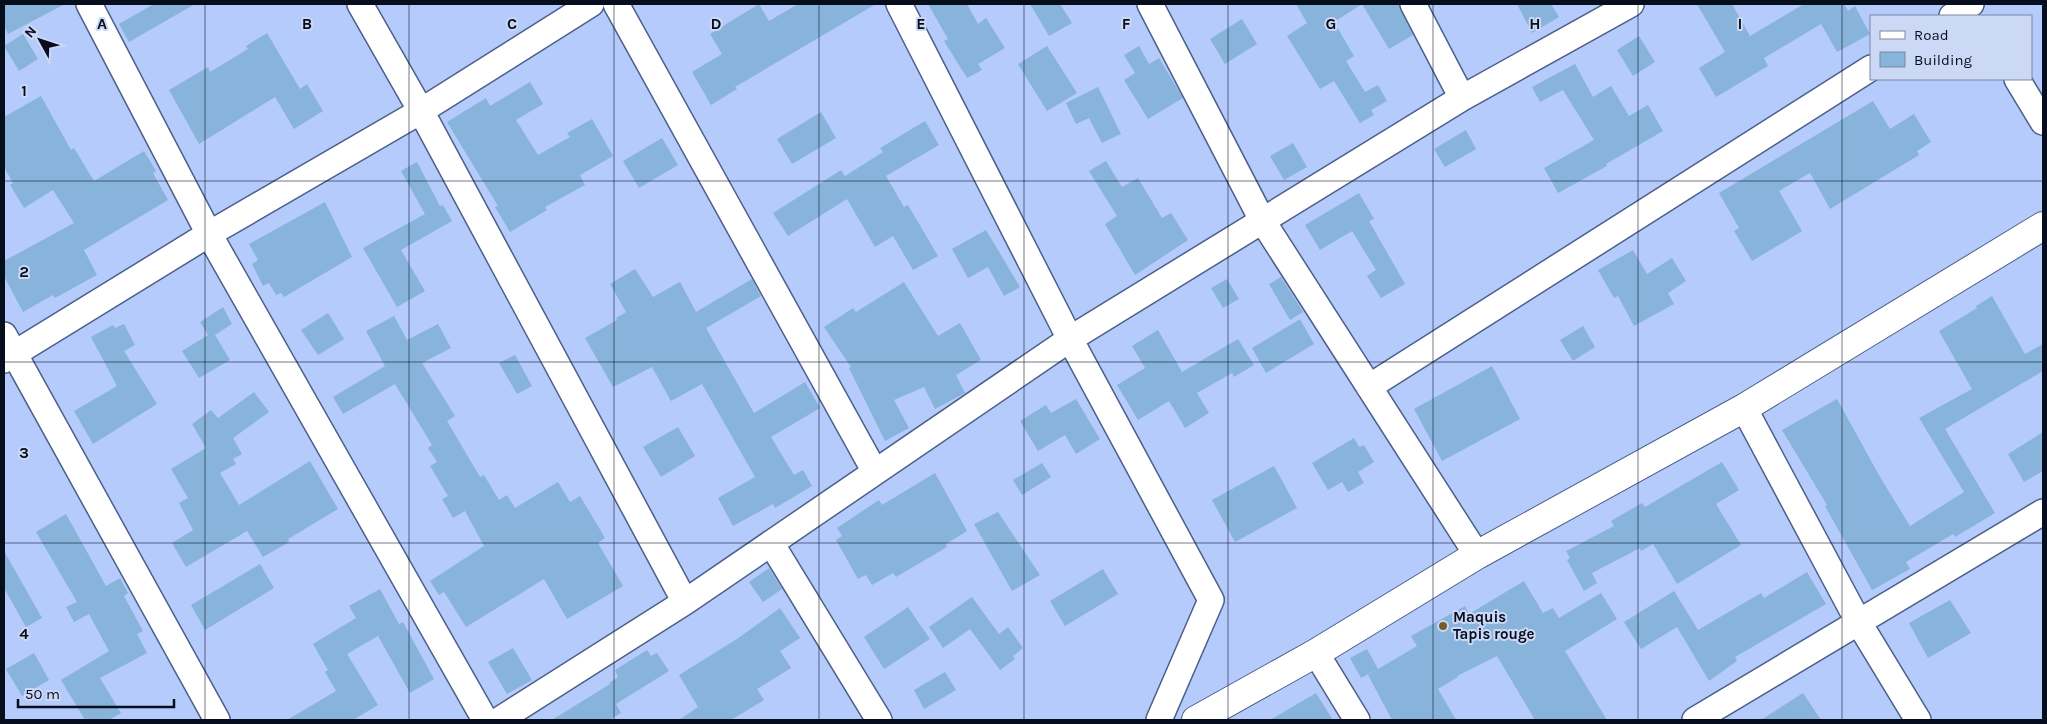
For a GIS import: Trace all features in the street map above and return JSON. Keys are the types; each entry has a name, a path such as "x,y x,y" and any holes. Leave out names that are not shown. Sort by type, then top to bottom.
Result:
{"street":[{"path":"89,4 209,234 485,720"},
{"path":"360,4 421,111 685,602"},
{"path":"217,720 7,350 421,111 591,4"},
{"path":"616,4 875,472"},
{"path":"899,4 1070,339 1211,600 1159,720"},
{"path":"1150,4 1262,220 1477,556"},
{"path":"1413,4 1462,98"},
{"path":"499,720 685,602 1070,339 1462,98 1631,4"},
{"path":"1954,15 1971,4 1977,15"},
{"path":"1369,387 1870,69"},
{"path":"2018,80 2043,122"},
{"path":"1196,720 1316,652 1477,556 1744,408 2043,226"},
{"path":"1744,408 1859,623 1918,720"},
{"path":"1695,720 2043,512"},
{"path":"772,543 879,720"},
{"path":"1316,652 1358,720"}],"building":[{"path":"4,4 65,4 8,34 4,25"},
{"path":"154,4 195,4 129,42 119,24"},
{"path":"759,4 769,21 798,4 876,4 735,87 737,89 711,105 692,72 722,54 710,34"},
{"path":"928,4 967,4 978,24 986,18 1005,48 978,64 982,70 967,78 944,41 948,39"},
{"path":"1030,4 1060,4 1072,23 1049,36"},
{"path":"1296,4 1362,4 1334,22 1354,56 1346,61 1365,92 1378,85 1387,101 1371,110 1374,115 1360,123 1334,81 1320,89 1287,36 1307,23"},
{"path":"1362,4 1399,4 1413,35 1389,49"},
{"path":"1517,4 1551,4 1559,17 1532,33"},
{"path":"1697,4 1732,4 1750,36 1804,4 1844,4 1848,11 1855,6 1870,34 1837,52 1821,24 1764,58 1768,66 1716,97 1699,68 1725,52"},
{"path":"1242,19 1257,44 1225,64 1210,39"},
{"path":"267,33 300,89 307,84 323,111 294,129 275,97 199,144 169,90 208,67 210,72 248,49 246,46"},
{"path":"23,34 38,59 19,71 4,46"},
{"path":"1639,36 1655,62 1633,76 1617,50"},
{"path":"1047,46 1077,93 1047,111 1018,64"},
{"path":"1139,46 1149,64 1159,58 1183,98 1148,119 1124,80 1135,73 1124,55"},
{"path":"1575,64 1593,97 1611,86 1629,116 1648,105 1663,131 1606,164 1607,166 1558,193 1544,168 1594,140 1563,90 1540,102 1532,87"},
{"path":"530,82 543,104 516,120 538,155 570,137 567,133 592,119 613,156 580,175 585,185 545,207 547,210 510,232 495,207 498,206 447,122 486,98 490,106"},
{"path":"1098,87 1121,134 1102,143 1089,118 1076,124 1066,103"},
{"path":"41,96 71,150 74,148 94,181 144,151 156,171 153,173 168,200 84,250 97,275 55,298 53,295 23,312 4,276 4,261 74,223 53,190 24,208 10,185 13,183 4,167 4,117"},
{"path":"1873,101 1890,129 1914,114 1931,142 1917,151 1919,155 1830,209 1810,173 1779,191 1802,231 1752,261 1734,231 1739,228 1719,193"},
{"path":"821,112 836,138 792,164 777,139"},
{"path":"925,121 939,145 886,176 904,207 908,205 938,256 913,270 893,236 875,247 847,199 788,236 773,213 841,170 845,176 883,152 880,148"},
{"path":"1466,130 1476,149 1445,167 1434,149"},
{"path":"662,138 678,165 639,188 623,161"},
{"path":"1293,143 1307,167 1284,180 1270,156"},
{"path":"1106,161 1122,187 1138,178 1162,218 1171,213 1188,240 1135,275 1105,224 1117,216 1089,171"},
{"path":"417,162 440,206 443,205 452,221 401,250 425,291 397,307 363,248 425,214 401,171"},
{"path":"1359,193 1374,219 1369,221 1405,284 1381,298 1367,276 1376,270 1352,231 1320,250 1305,225"},
{"path":"325,202 352,257 284,297 281,293 276,295 269,283 263,286 252,264 258,260 249,244"},
{"path":"986,230 1020,287 1004,296 988,267 968,278 952,249"},
{"path":"1633,250 1647,274 1672,258 1686,281 1668,293 1674,304 1634,326 1618,296 1614,298 1598,270"},
{"path":"635,269 653,297 680,282 696,312 752,279 761,296 706,328 754,413 805,382 820,408 771,437 794,475 803,470 812,486 775,508 773,504 733,526 718,498 755,477 702,384 671,401 652,367 613,387 585,338 617,320 616,318 626,312 610,284"},
{"path":"1281,277 1303,312 1290,320 1269,284"},
{"path":"1227,279 1239,299 1223,308 1211,288"},
{"path":"904,282 938,336 960,323 981,360 956,375 965,393 935,409 924,387 894,400 909,428 885,441 849,368 851,367 824,327 853,308 856,312"},
{"path":"1992,296 2025,354 2043,344 2043,371 1945,429 1995,513 1955,537 1953,534 1906,562 1910,569 1872,590 1825,506 1827,505 1782,430 1837,399 1880,477 1910,526 1964,492 1919,418 1972,389 1939,331 1977,308 1976,306"},
{"path":"223,307 232,324 215,335 230,360 199,378 182,351 208,335 200,322"},
{"path":"328,313 344,339 318,355 301,330"},
{"path":"394,316 407,340 438,324 451,348 422,363 455,416 447,421 480,477 484,475 499,500 507,495 515,508 558,482 570,502 580,496 605,538 598,543 623,586 567,619 544,579 466,627 444,592 439,595 430,581 484,546 465,511 453,518 442,499 448,496 430,466 437,462 428,448 432,445 395,384 343,414 333,397 385,366 366,331"},
{"path":"1300,319 1314,344 1266,373 1252,348"},
{"path":"124,324 135,345 124,351 157,404 93,444 74,411 117,386 91,337 113,325 115,328"},
{"path":"1583,326 1595,347 1573,361 1560,340"},
{"path":"1158,330 1182,372 1238,339 1254,365 1234,377 1232,373 1197,393 1209,413 1185,428 1169,401 1138,420 1117,385 1145,368 1132,346"},
{"path":"515,355 532,386 517,394 499,363"},
{"path":"1492,366 1520,419 1442,461 1414,409"},
{"path":"254,392 269,412 233,438 242,454 233,459 236,464 220,473 239,505 310,461 338,509 288,539 289,542 263,557 247,531 186,567 172,543 193,530 179,503 188,498 171,469 206,448 192,424 211,410 218,418"},
{"path":"1076,399 1100,439 1076,454 1065,435 1038,451 1020,421 1046,405 1051,413"},
{"path":"678,427 695,456 661,477 643,447"},
{"path":"2043,432 2043,471 2024,482 2008,454"},
{"path":"1354,438 1359,447 1364,445 1374,462 1358,472 1364,483 1348,492 1342,482 1328,490 1312,463"},
{"path":"1722,462 1739,490 1716,504 1741,545 1677,584 1653,544 1641,551 1640,548 1592,573 1597,583 1584,591 1567,560 1570,558 1566,551 1614,526 1611,521 1642,503 1645,507"},
{"path":"1042,463 1051,477 1022,495 1013,480"},
{"path":"1274,466 1297,508 1235,542 1212,500"},
{"path":"935,473 967,531 946,544 947,547 896,577 893,573 872,585 866,575 858,579 836,540 842,536 837,528 879,500 882,505"},
{"path":"998,512 1040,575 1012,591 974,524"},
{"path":"66,514 106,586 120,578 128,593 124,596 143,631 137,634 147,653 100,678 121,713 109,720 85,720 61,680 109,651 89,614 74,622 66,607 77,602 36,532"},
{"path":"4,551 42,618 26,627 4,588"},
{"path":"260,564 274,588 205,630 191,605"},
{"path":"769,568 782,589 763,602 749,582"},
{"path":"1103,569 1118,594 1065,626 1050,601"},
{"path":"1807,572 1826,604 1735,657 1737,661 1709,681 1677,627 1641,649 1624,622 1674,591 1698,630 1761,593 1764,598"},
{"path":"1524,581 1543,613 1553,608 1559,618 1601,593 1617,619 1565,651 1607,720 1535,720 1497,656 1457,676 1438,689 1456,720 1395,720 1391,718 1368,675 1417,646 1411,636 1465,606 1469,614"},
{"path":"380,589 399,624 403,622 434,679 410,693 378,636 347,654 378,705 353,720 287,720 336,691 325,672 328,670 313,644 356,618 349,606"},
{"path":"972,597 999,634 1008,627 1023,648 1013,656 1015,659 1000,670 970,629 943,648 929,627"},
{"path":"1950,600 1971,633 1928,658 1909,623"},
{"path":"908,607 930,639 884,669 864,637"},
{"path":"780,608 800,638 780,651 791,668 757,689 764,700 731,720 679,720 698,707 679,675 737,639"},
{"path":"513,648 532,680 507,694 488,662"},
{"path":"1367,649 1378,669 1361,678 1350,658"},
{"path":"647,650 651,656 657,653 669,671 616,704 621,713 609,720 552,720 610,684 618,677 615,670"},
{"path":"34,653 49,680 22,696 6,669"},
{"path":"945,672 956,690 924,709 914,690"},
{"path":"1316,693 1333,720 1270,720"},
{"path":"1803,693 1821,720 1761,720"}],"place":[{"name":"Maquis Tapis rouge","path":"1443,626"}]}
